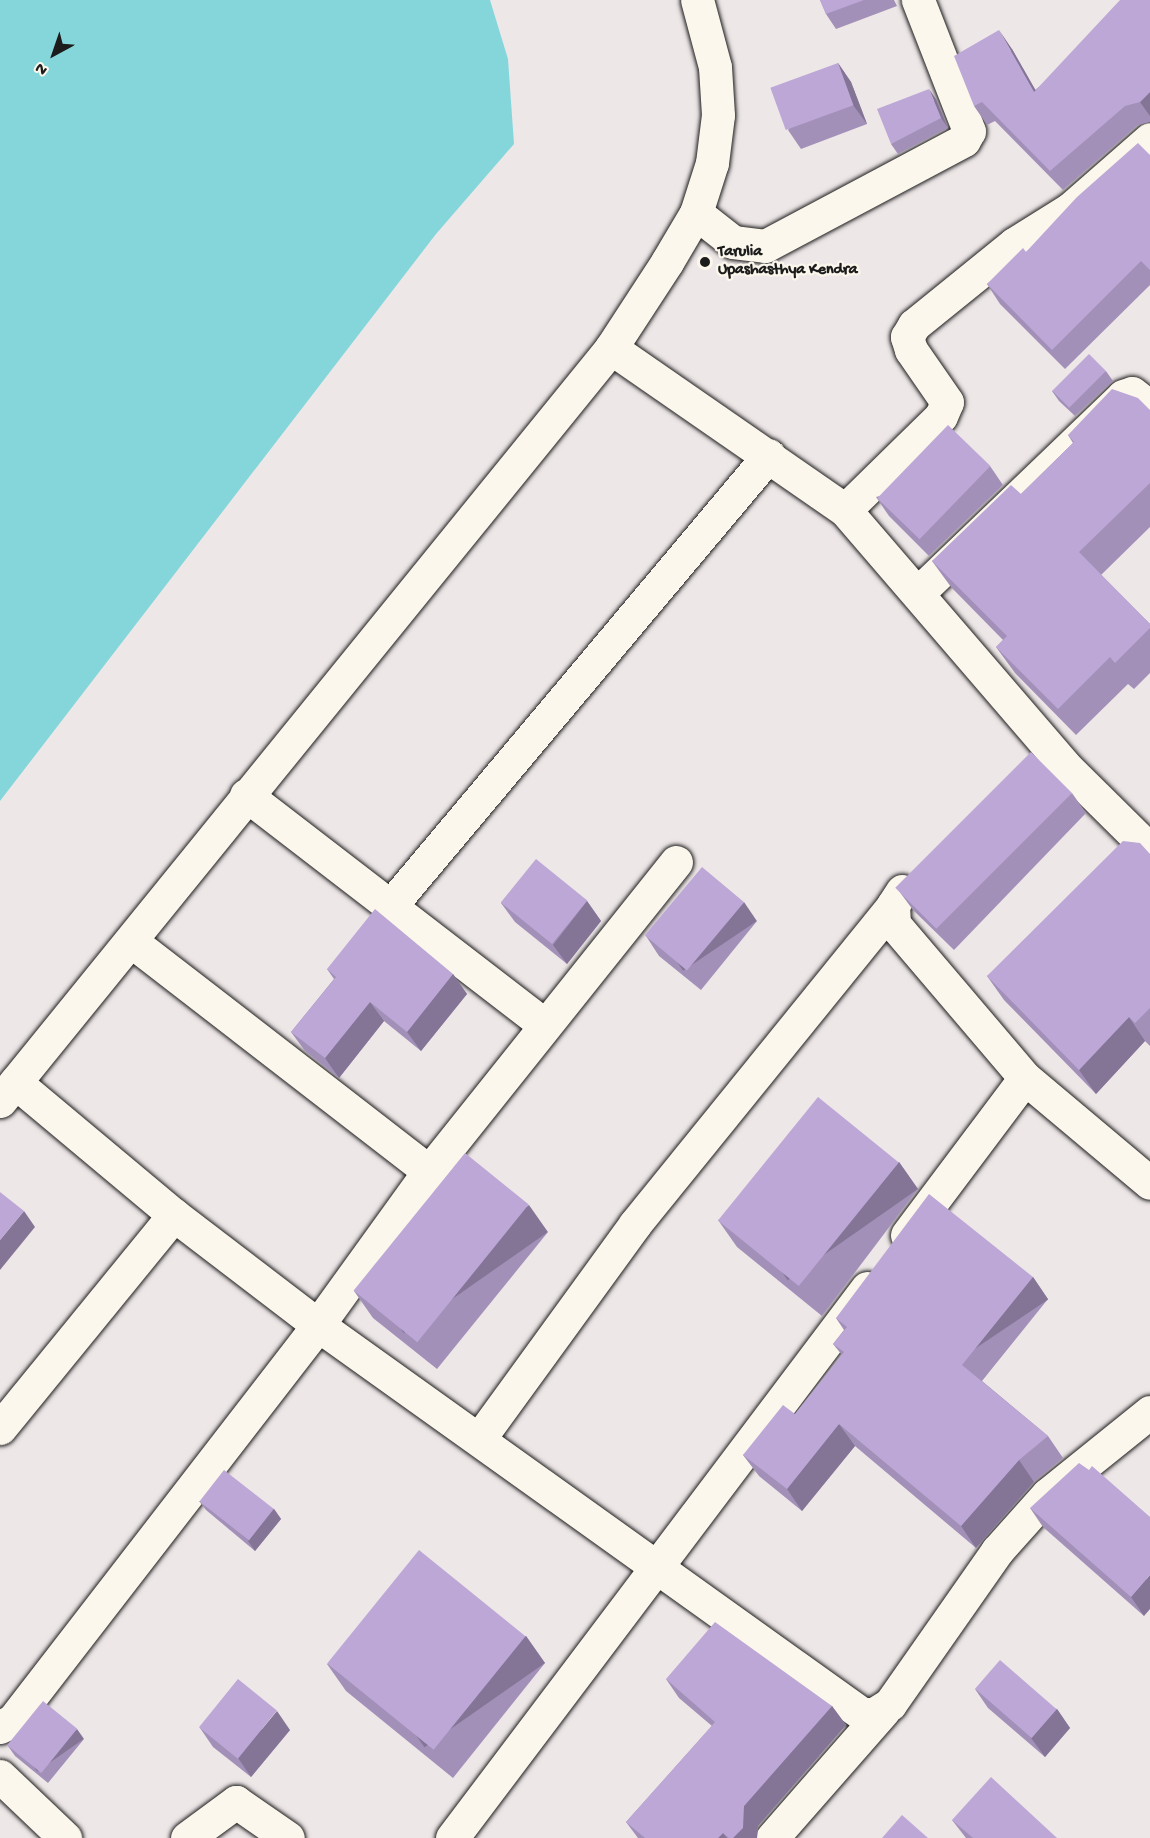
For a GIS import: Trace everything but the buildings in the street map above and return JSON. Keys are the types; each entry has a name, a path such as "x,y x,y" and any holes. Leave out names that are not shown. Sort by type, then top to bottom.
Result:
{"street":[{"path":"697,0 715,67 718,115 712,163 696,213 611,348 8,1091 318,1325 862,1713 883,1711"},
{"path":"696,213 734,242 765,246 964,140 969,131 918,0"},
{"path":"845,510 941,416 947,402 911,350 907,337 914,325 1014,244 1070,209 1150,139"},
{"path":"611,348 769,455 845,510 920,591 1045,743 1150,850"},
{"path":"920,591 1123,396 1132,393 1150,407"},
{"path":"392,904 769,455"},
{"path":"1021,768 1045,743"},
{"path":"246,795 392,904 545,1025"},
{"path":"0,1727 13,1720 318,1325 429,1171 676,862"},
{"path":"479,1439 635,1224 926,866"},
{"path":"893,905 894,924 1025,1078 1150,1183"},
{"path":"131,941 429,1171"},
{"path":"452,1838 1025,1078"},
{"path":"0,1428 174,1215"},
{"path":"772,1838 883,1711 1019,1527 1058,1485 1150,1412"},
{"path":"0,1776 65,1838"},
{"path":"187,1838 236,1802 288,1838"}],"water":[{"path":"0,0 490,0 508,59 514,144 436,234 0,801"}],"place":[{"name":"Tarulia Upashasthya Kendra","path":"705,262"}]}
